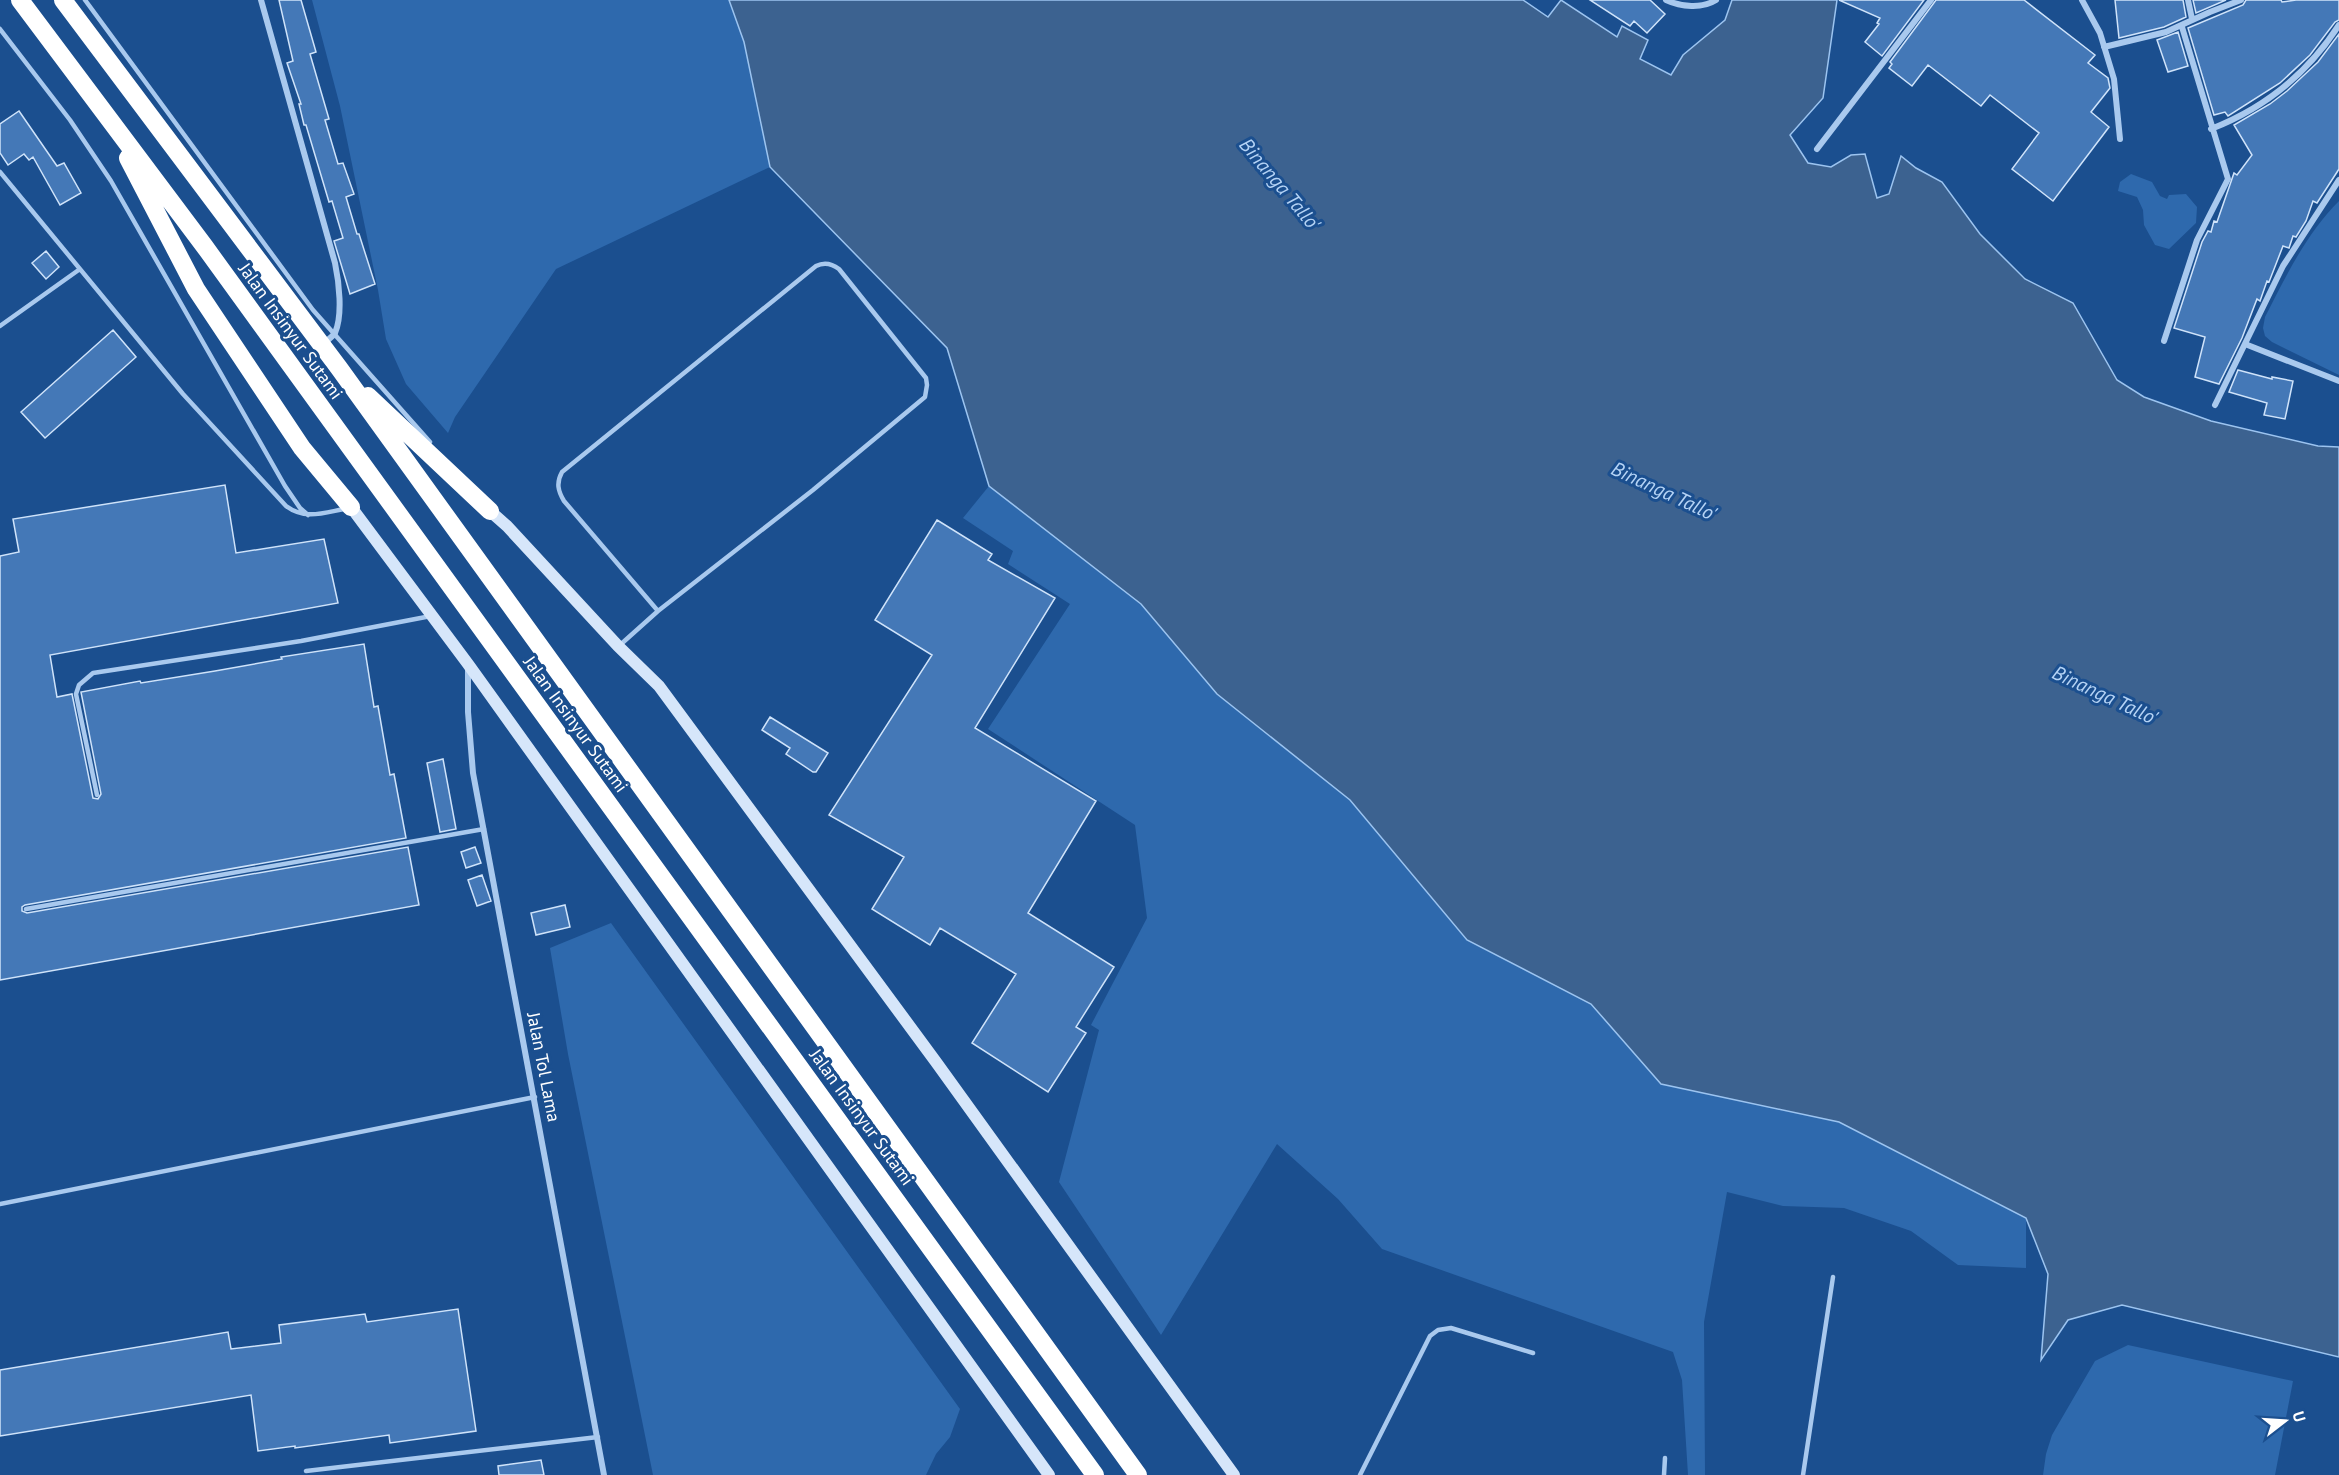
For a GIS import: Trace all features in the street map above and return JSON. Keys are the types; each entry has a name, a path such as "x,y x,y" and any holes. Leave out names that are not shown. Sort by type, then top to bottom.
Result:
{"highway":[{"name":"Jalan Insinyur Sutami","path":"20,0 233,286 1095,1475"},
{"name":"Jalan Insinyur Sutami","path":"63,0 328,340 339,368 1138,1475"},
{"path":"102,109 196,289 302,448 351,507"},
{"path":"339,368 490,511"}],"street":[{"path":"261,0 335,263 339,295 328,340"},
{"path":"1666,0 1690,6 1702,6 1716,0"},
{"path":"1817,149 1931,0"},
{"path":"2082,0 2100,33 2114,79 2120,139"},
{"path":"2188,0 2192,19"},
{"path":"2104,47 2182,27 2192,19 2241,0"},
{"path":"2211,129 2271,98 2305,69 2339,25"},
{"path":"2164,341 2197,240 2228,179 2182,27"},
{"path":"2215,405 2283,266 2339,180"},
{"path":"2245,344 2339,381"},
{"path":"351,507 468,664 1049,1475"},
{"path":"490,511 507,526 618,646 659,686 943,1072 1234,1475"},
{"name":"Jalan Tol Lama","path":"468,664 471,762 604,1475"}],"lane":[{"path":"85,0 313,310 328,340 438,451"},
{"path":"0,30 70,120 111,181 285,486 300,508 308,515"},
{"path":"0,172 183,394 286,507 299,514 308,515 351,507"},
{"path":"618,646 658,611 813,490 925,397 926,378 839,269 831,264 816,266 562,472 558,486 564,501 658,611"},
{"path":"0,326 80,269"},
{"path":"446,460 490,511"},
{"path":"97,795 77,701 79,685 89,676 100,671 300,641 431,616"},
{"path":"26,909 484,829"},
{"path":"0,1204 535,1098"},
{"path":"1803,1475 1833,1277"},
{"path":"1360,1475 1426,1345 1438,1330 1451,1328 1533,1353"},
{"path":"306,1470 598,1437"},
{"path":"1664,1475 1665,1458"}],"shaded area":[{"path":"312,0 729,0 744,42 770,167 556,269 455,417 448,433 406,384 386,339 340,106"},
{"path":"2131,174 2152,182 2160,196 2167,199 2169,195 2186,194 2197,207 2196,223 2169,249 2155,245 2144,225 2143,210 2137,197 2118,191 2120,182"},
{"path":"2339,201 2339,375 2272,342 2265,336 2263,328 2265,317 2298,256 2316,227"},
{"path":"989,486 1141,604 1217,694 1350,800 1467,940 1591,1004 1661,1084 1839,1122 2026,1218 2026,1268 1958,1265 1911,1231 1844,1208 1783,1206 1727,1192 1704,1322 1705,1475 1688,1475 1682,1380 1673,1352 1382,1249 1338,1199 1277,1144 1161,1335 1059,1182 1099,1030 1091,1025 1147,918 1135,825 988,729 1070,604 1008,564 1013,551 963,518"},
{"path":"611,923 960,1409 950,1437 936,1454 926,1475 653,1475 568,1054 550,948"},
{"path":"2128,1345 2293,1381 2275,1475 2043,1475 2052,1435 2095,1361"}],"water":[{"name":"Binanga Tallo'","path":"729,0 1523,0 1548,17 1561,0 1617,37 1622,26 1648,40 1640,59 1671,75 1683,55 1725,20 1732,0 1837,0 1823,98 1790,135 1808,163 1831,167 1851,155 1865,154 1877,198 1889,194 1901,156 1916,168 1942,182 1980,234 2025,279 2073,303 2117,380 2144,397 2211,421 2318,446 2339,447 2339,1357 2122,1305 2068,1320 2041,1360 2048,1274 2026,1218 1839,1122 1661,1084 1591,1004 1467,940 1350,800 1217,694 1141,604 989,486 947,348 770,167 744,42"}],"building":[{"path":"279,0 301,0 316,52 310,54 329,119 325,120 338,164 343,163 354,194 346,197 375,284 350,294 334,241 343,238 332,201 329,202 306,125 304,125 299,104 301,104 287,63 293,61"},
{"path":"1590,0 1650,0 1665,14 1647,33 1634,21 1630,26"},
{"path":"1839,0 1924,0 1882,56 1865,42 1879,24 1877,23 1880,18"},
{"path":"1936,0 2024,0 2095,55 2088,63 2108,78 2110,88 2091,112 2109,127 2053,201 2012,169 2039,133 1990,95 1981,106 1928,65 1912,86 1889,68 1892,64 1890,62"},
{"path":"2115,0 2183,0 2186,17 2164,27 2119,38"},
{"path":"2193,0 2226,0 2196,13"},
{"path":"2246,0 2281,0 2282,2 2339,0 2339,20 2335,22 2310,55 2280,83 2228,116 2225,112 2214,115 2188,28 2243,5"},
{"path":"2178,32 2188,66 2168,72 2157,40"},
{"path":"2339,34 2339,169 2317,203 2313,201 2306,221 2296,237 2293,236 2289,248 2283,246 2269,282 2267,281 2260,301 2257,299 2242,338 2219,384 2195,377 2205,337 2174,328 2202,242 2208,231 2211,232 2214,221 2217,222 2234,173 2237,175 2252,155 2234,125 2287,91 2318,62"},
{"path":"19,111 57,166 64,163 81,193 60,205 33,157 29,160 24,154 8,165 0,153 0,124"},
{"path":"46,251 59,267 46,279 32,263"},
{"path":"113,330 136,357 45,438 21,412"},
{"path":"2238,370 2272,379 2272,377 2293,381 2285,419 2264,415 2267,403 2229,392"},
{"path":"225,485 236,553 324,539 338,603 50,655 57,697 72,694 93,798 98,799 101,794 81,692 364,644 374,707 378,706 390,775 394,774 406,838 25,905 22,911 27,913 408,847 419,905 0,980 0,556 19,552 13,519"},
{"path":"937,520 992,554 988,560 1055,598 975,728 1096,801 1028,913 1114,967 1076,1027 1086,1033 1048,1092 972,1043 1016,974 940,928 930,945 872,909 904,857 829,815 932,655 875,620"},
{"path":"770,717 828,753 816,772 786,754 790,748 762,730"},
{"path":"443,759 456,829 440,832 427,763"},
{"path":"475,847 481,863 466,868 461,852"},
{"path":"482,875 491,901 477,906 468,880"},
{"path":"565,905 570,927 536,935 531,913"},
{"path":"458,1309 476,1431 390,1443 389,1435 258,1451 251,1395 0,1436 0,1370 228,1332 231,1349 281,1343 279,1325 365,1314 367,1322"},
{"path":"541,1460 544,1475 499,1475 498,1466"}]}
